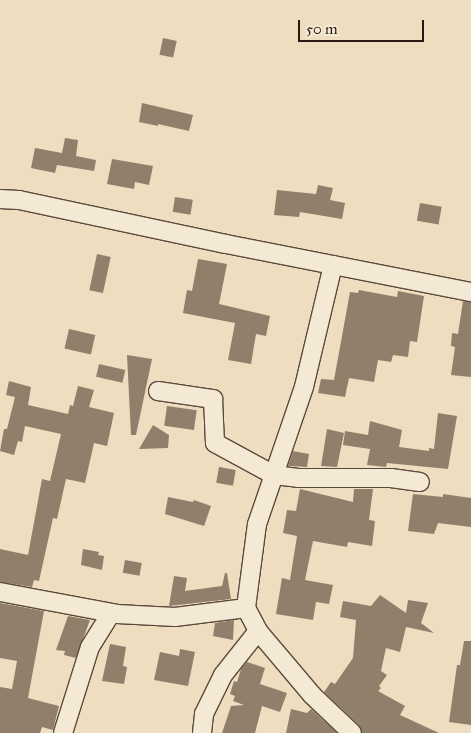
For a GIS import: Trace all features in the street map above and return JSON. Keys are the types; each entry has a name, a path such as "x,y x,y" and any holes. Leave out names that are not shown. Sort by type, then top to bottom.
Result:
{"street":[{"path":"0,200 19,200 471,292"},
{"path":"333,265 304,387 257,524 246,608 258,631 312,695 352,733"},
{"path":"158,391 213,399 215,443 274,475 298,478 391,478 420,482"},
{"path":"0,592 111,613 175,617 246,608"},
{"path":"64,733 90,647 111,613"},
{"path":"202,733 204,714 223,675 258,631"}],"building":[{"path":"163,38 177,41 173,58 159,55"},
{"path":"142,103 193,115 189,131 139,122"},
{"path":"65,138 78,140 76,156 96,160 94,171 57,165 55,173 31,168 35,148 62,153"},
{"path":"112,159 153,166 149,185 135,182 134,189 107,184"},
{"path":"318,185 333,188 330,200 345,203 342,219 300,212 299,217 274,215 277,190 316,194"},
{"path":"175,197 193,200 190,215 173,212"},
{"path":"420,203 442,207 439,225 417,221"},
{"path":"97,254 111,257 103,293 89,290"},
{"path":"198,259 227,264 219,304 270,316 266,336 256,334 251,364 228,360 235,323 183,313 187,290 192,291"},
{"path":"359,290 397,297 398,291 424,296 417,342 410,341 408,357 393,355 391,362 378,360 374,382 349,378 345,397 318,393 321,379 334,380 350,292 358,293"},
{"path":"463,301 471,302 471,377 451,375 455,347 451,346 452,333 458,334"},
{"path":"69,329 95,335 91,355 65,348"},
{"path":"127,355 152,359 136,435 131,435"},
{"path":"99,364 125,370 122,383 96,377"},
{"path":"9,381 31,387 28,405 68,414 70,405 73,406 78,386 94,390 89,407 114,413 107,446 94,443 85,483 66,479 57,519 53,518 39,581 34,580 32,587 0,582 0,549 28,555 42,479 50,481 61,434 25,426 22,442 18,441 14,455 0,451 4,429 7,429 15,397 6,395"},
{"path":"167,406 197,410 194,430 164,426"},
{"path":"438,413 457,416 448,469 387,463 386,467 367,465 370,449 343,445 345,431 368,435 370,421 402,430 399,447 429,451 429,448 434,449"},
{"path":"153,425 169,435 168,448 139,449"},
{"path":"327,429 344,433 337,467 321,466"},
{"path":"293,451 309,454 307,467 288,466"},
{"path":"219,467 236,470 233,486 216,483"},
{"path":"300,489 353,502 354,489 373,489 369,520 375,521 372,546 348,542 347,547 313,541 305,580 333,585 329,604 316,602 313,620 276,614 282,578 290,580 297,536 283,533 287,510 296,511"},
{"path":"413,494 443,497 443,494 471,498 471,527 438,523 434,534 408,531"},
{"path":"168,497 193,502 194,500 211,506 204,526 165,514"},
{"path":"83,549 99,552 98,555 104,556 102,570 81,565"},
{"path":"125,560 142,563 139,576 123,573"},
{"path":"225,573 227,573 231,599 169,606 174,576 187,578 185,591 222,586"},
{"path":"380,595 406,613 408,600 428,603 421,623 434,633 406,627 400,652 386,648 381,671 387,675 379,686 381,688 378,691 405,706 400,715 439,733 362,733 359,725 324,692 331,682 335,684 353,658 356,620 340,617 343,601 371,606"},
{"path":"0,603 44,611 28,698 59,706 53,730 42,727 40,733 0,733 0,687 12,689 17,661 0,658"},
{"path":"68,616 90,620 76,658 64,655 65,651 56,650"},
{"path":"234,620 233,640 213,636 215,623"},
{"path":"464,641 471,641 471,725 449,722 457,665 460,665"},
{"path":"110,644 126,647 123,666 127,667 124,684 102,681"},
{"path":"180,649 195,652 188,686 154,680 160,652 179,656"},
{"path":"247,662 265,668 260,684 287,693 280,712 262,706 255,733 222,733 231,706 244,705 233,701 235,696 230,694 234,681 237,682 241,669"},
{"path":"291,709 307,713 311,709 337,733 286,733"}]}
